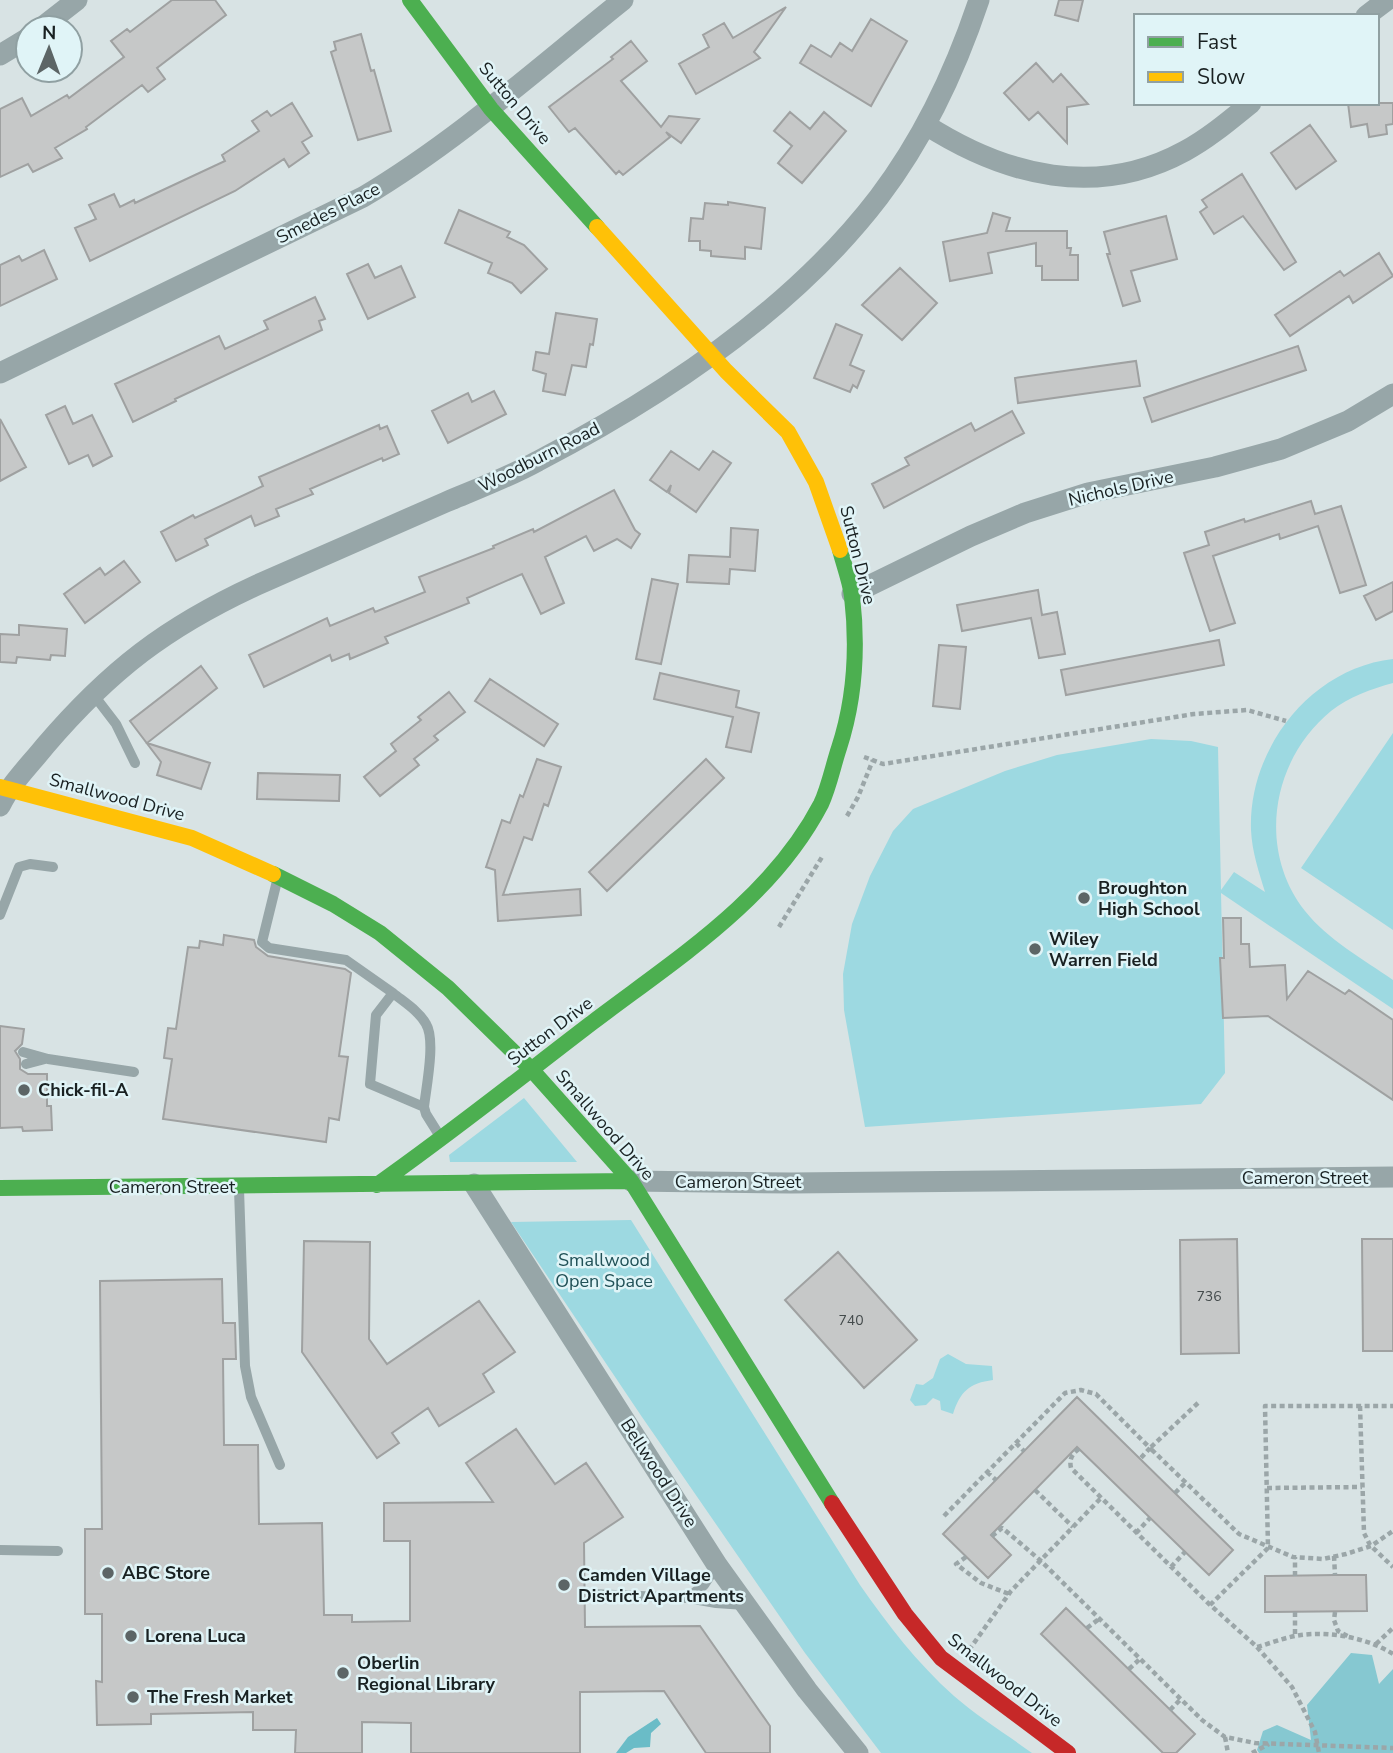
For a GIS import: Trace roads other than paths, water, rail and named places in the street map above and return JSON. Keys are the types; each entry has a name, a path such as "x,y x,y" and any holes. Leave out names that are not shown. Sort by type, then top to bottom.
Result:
{"street":[{"path":"58,14 76,0"},
{"name":"Sutton Drive","path":"377,1185 442,1139 701,940 744,904 774,873 800,838 822,801 840,748 853,692 855,648 852,594 833,526 807,461 788,432 713,355 491,109 410,0"},
{"name":"Smedes Place","path":"0,373 363,197 407,171 491,109 516,85 623,0"},
{"name":"Woodburn Road","path":"3,793 81,705 135,656 172,629 211,606 536,463 647,400 713,355 809,275 848,236 880,195 926,125 968,33 979,0"},
{"path":"1369,14 1387,0"},
{"path":"926,125 982,155 1015,168 1055,177 1081,178 1108,175 1162,162 1207,138 1248,105"},
{"name":"Nichols Drive","path":"852,594 1025,513 1088,493 1215,467 1281,449 1348,421 1393,394"},
{"name":"Smallwood Drive","path":"3,793 192,838 333,904 380,933 448,988 531,1069 631,1181 847,1528 905,1614 941,1658 1068,1753"},
{"name":"Cameron Street","path":"0,1188 1393,1177"},
{"name":"Bellwood Drive","path":"474,1184 717,1565 807,1690 858,1753"}],"lane":[{"path":"93,694 120,732 135,763"},
{"path":"0,915 19,867 30,864 53,867"},
{"path":"279,877 262,942 269,948 346,960 393,993 421,1017 429,1027 424,1107 442,1139"},
{"path":"393,993 376,1015 370,1084 424,1107"},
{"path":"23,1052 48,1059 134,1073"},
{"path":"26,1063 48,1059"},
{"path":"239,1187 245,1366 251,1397 280,1465"},
{"path":"0,1550 58,1550"},
{"path":"688,1598 704,1585 717,1565"},
{"path":"591,1594 688,1598 747,1605"}],"place":[{"name":"Broughton High School","path":"1084,898"},
{"name":"Wiley Warren Field","path":"1035,949"},
{"name":"Chick-fil-A","path":"24,1090"},
{"name":"ABC Store","path":"108,1573"},
{"name":"Camden Village District Apartments","path":"564,1585"},
{"name":"Lorena Luca","path":"131,1636"},
{"name":"Oberlin Regional Library","path":"343,1673"},
{"name":"The Fresh Market","path":"133,1697"}],"park label":[{"name":"Smallwood Open Space","path":"604,1270"}]}
